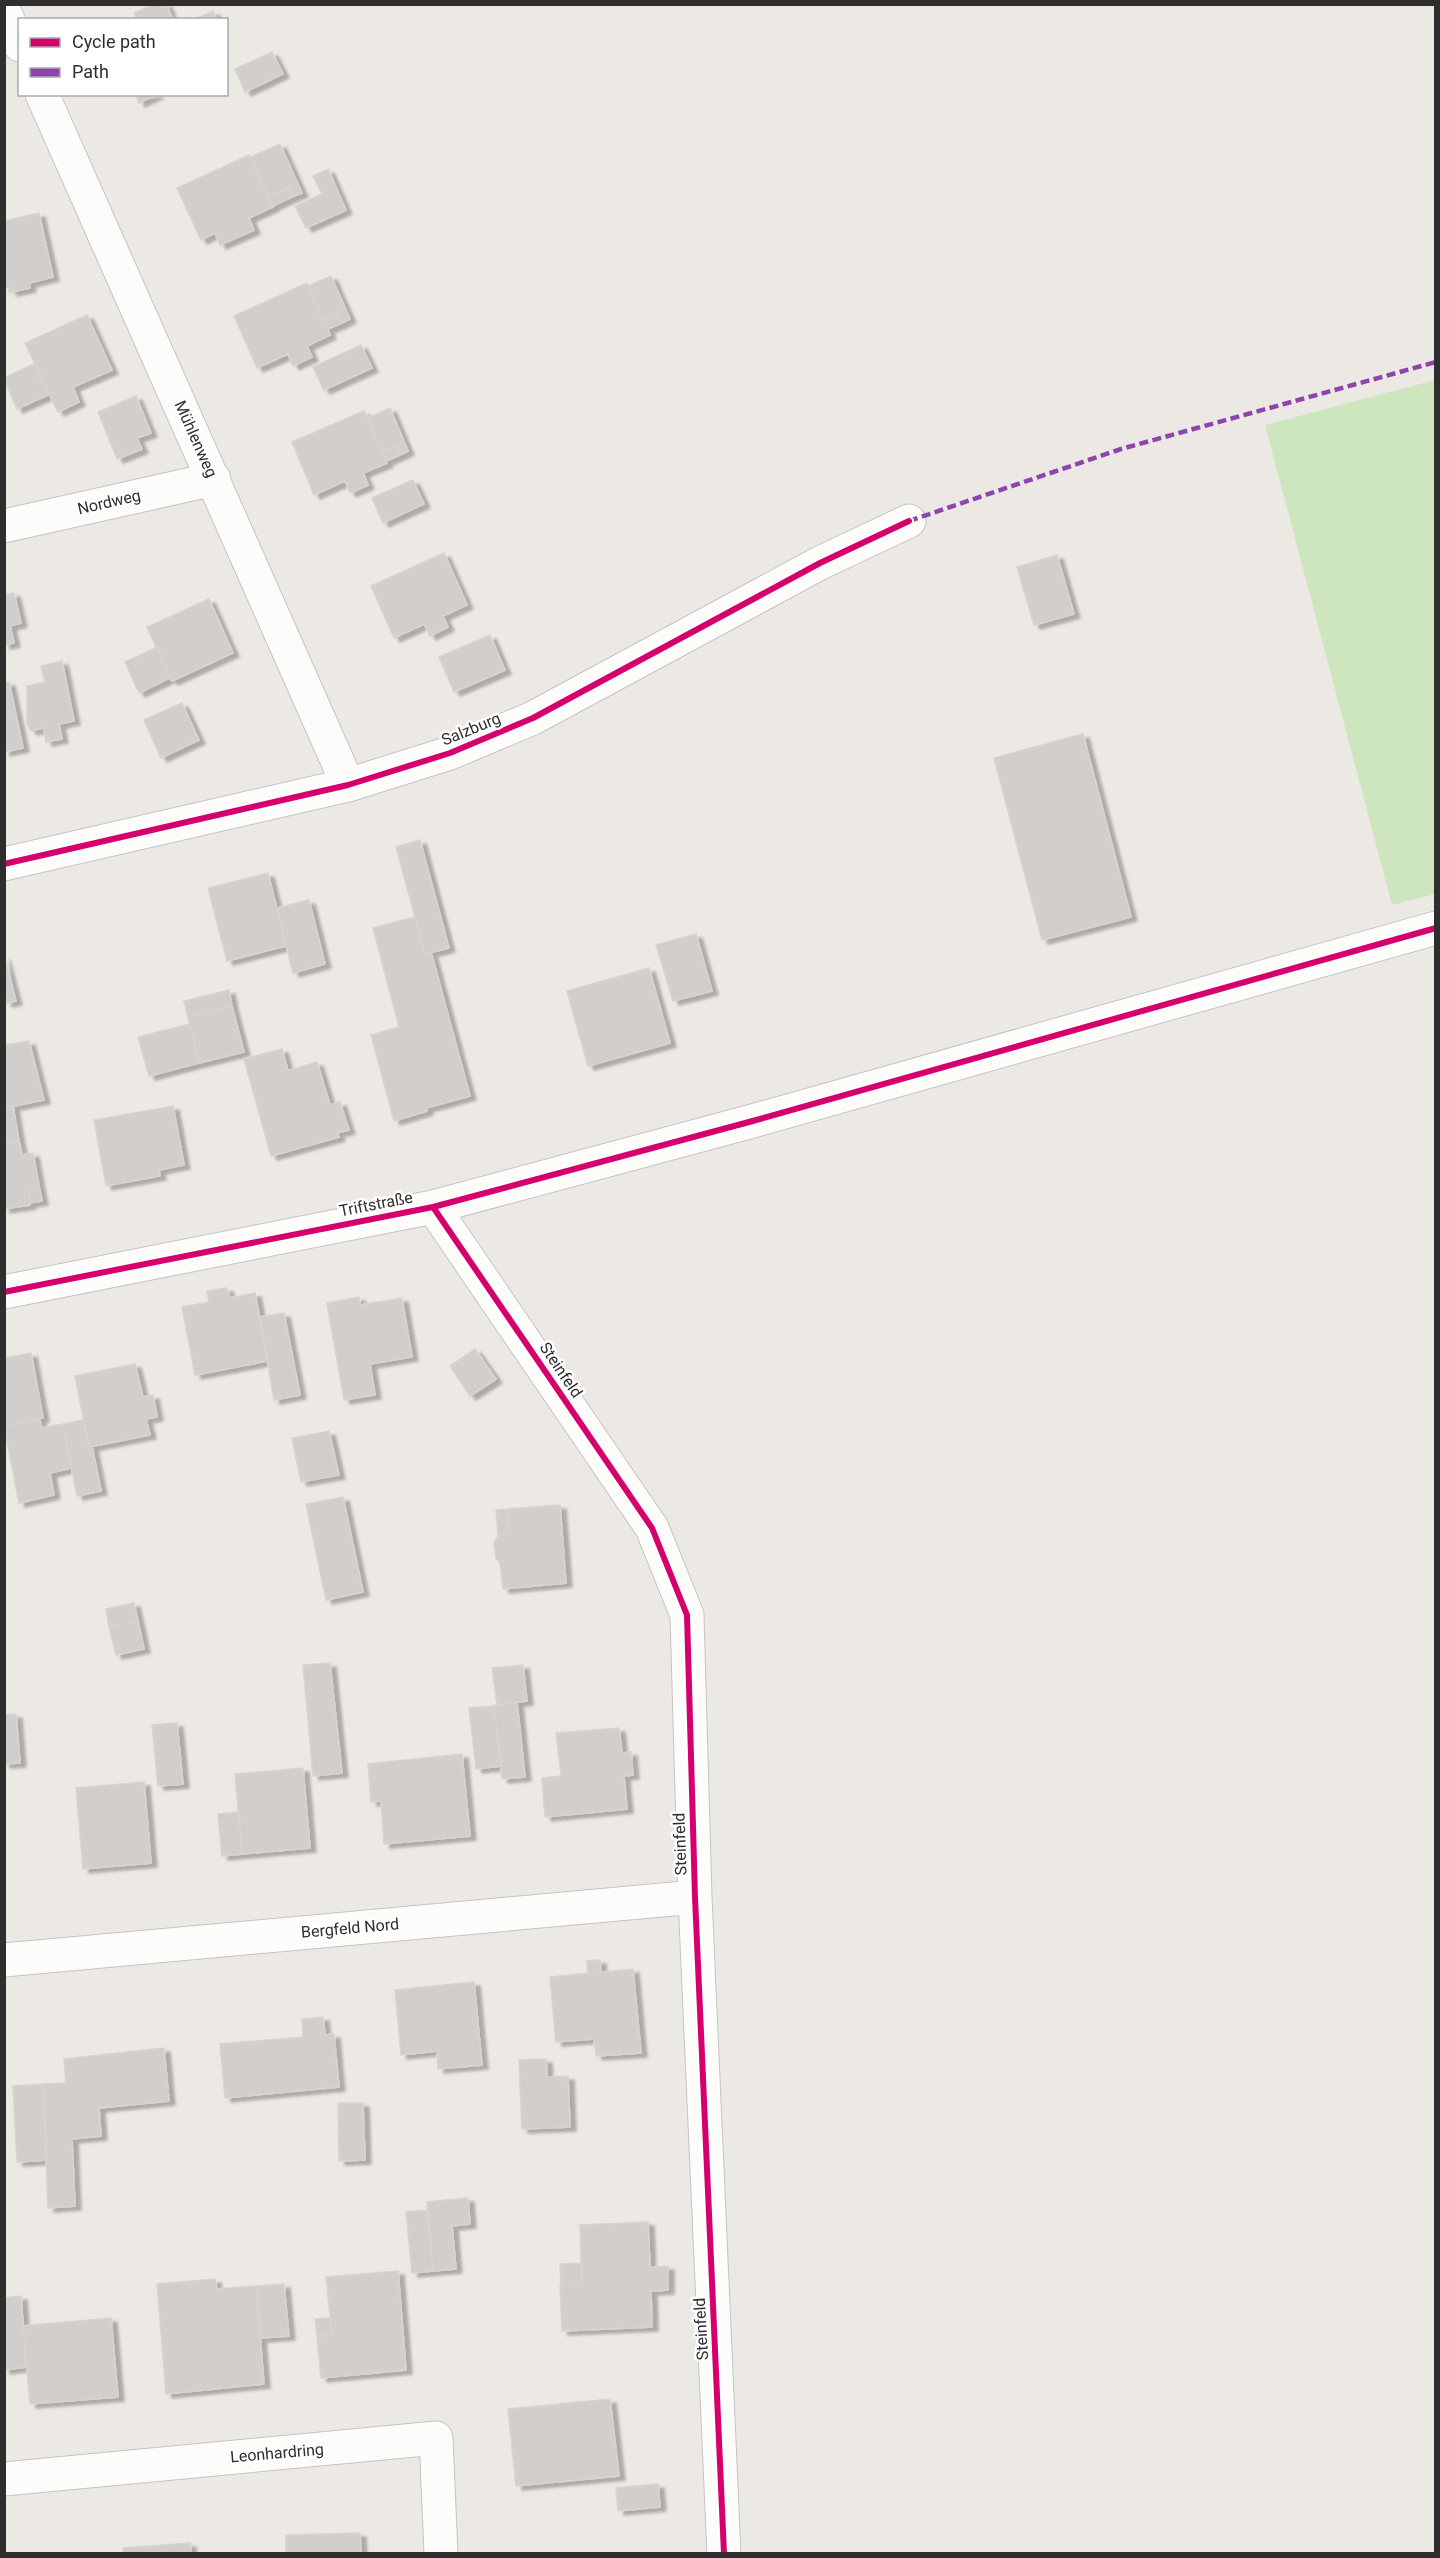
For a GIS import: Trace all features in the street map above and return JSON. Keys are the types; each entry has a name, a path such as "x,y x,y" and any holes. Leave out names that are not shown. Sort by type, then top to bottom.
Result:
{"street":[{"path":"4,12 18,41"},
{"name":"Mühlenweg","path":"43,96 348,785"},
{"name":"Nordweg","path":"4,526 214,479"},
{"name":"Salzburg","path":"4,864 348,785 450,753 533,718 820,563 909,521"},
{"name":"Triftstraße","path":"4,1292 433,1207 749,1122 1436,928"},
{"name":"Steinfeld","path":"433,1207 652,1528 687,1615 695,1897 724,2553"},
{"name":"Bergfeld Nord","path":"4,1960 695,1897"},
{"name":"Leonhardring","path":"4,2479 436,2438 441,2553"}],"green space":[{"path":"1435,380 1435,894 1392,905 1265,425"}],"building":[{"path":"154,4 166,4 172,18 136,18 134,13"},
{"path":"213,11 216,18 197,18"},
{"path":"272,52 283,74 245,92 235,69"},
{"path":"137,96 154,96 139,103"},
{"path":"280,144 302,193 294,196 289,188 268,197 251,157"},
{"path":"249,155 273,207 249,218 254,230 220,245 215,233 201,240 177,188"},
{"path":"328,169 346,210 306,228 295,206 322,194 313,176"},
{"path":"289,188 294,196 273,206 268,197"},
{"path":"39,213 53,277 29,283 30,288 11,292 10,287 4,288 4,221"},
{"path":"331,276 350,319 342,323 338,314 323,320 308,286"},
{"path":"307,283 330,335 307,346 312,357 293,366 288,354 257,368 234,316"},
{"path":"338,314 342,323 328,329 323,320"},
{"path":"87,315 112,370 73,387 79,402 58,412 25,343"},
{"path":"361,345 372,368 324,390 313,367"},
{"path":"34,364 48,395 17,409 4,378"},
{"path":"136,396 151,433 137,438 142,449 117,459 98,412"},
{"path":"390,408 408,451 400,455 397,446 382,452 367,418"},
{"path":"364,411 387,463 363,473 368,485 350,493 345,481 314,495 292,442"},
{"path":"397,446 400,455 386,461 382,452"},
{"path":"413,480 424,504 383,523 372,498"},
{"path":"444,553 467,605 443,616 448,627 430,636 424,624 394,638 371,586"},
{"path":"1057,555 1074,614 1034,625 1017,567"},
{"path":"14,593 21,623 10,626 14,643 4,645 4,595"},
{"path":"209,599 233,653 172,681 147,627"},
{"path":"490,635 505,670 454,692 439,657"},
{"path":"157,647 170,678 139,693 125,662"},
{"path":"62,661 74,721 59,724 62,739 46,742 44,728 31,731 27,723 27,686 45,682 41,666"},
{"path":"9,682 23,748 4,752 4,683"},
{"path":"182,703 199,740 161,758 144,720"},
{"path":"1083,734 1131,917 1042,940 994,758"},
{"path":"420,840 449,948 425,954 396,847"},
{"path":"268,873 286,946 227,961 208,888"},
{"path":"309,900 325,964 293,973 277,908"},
{"path":"415,917 425,954 431,952 470,1096 426,1108 427,1111 394,1121 371,1035 399,1027 373,928"},
{"path":"696,934 712,991 673,1001 656,945"},
{"path":"4,956 16,1001 6,1003"},
{"path":"649,968 670,1043 588,1066 567,991"},
{"path":"229,990 232,1006 188,1017 184,1001"},
{"path":"232,1006 244,1052 199,1063 188,1017"},
{"path":"190,1024 199,1063 149,1076 138,1037"},
{"path":"29,1041 44,1100 4,1108 4,1045"},
{"path":"282,1049 288,1071 317,1062 330,1105 340,1102 349,1130 337,1133 339,1137 271,1156 244,1059"},
{"path":"13,1106 19,1141 4,1143 4,1108"},
{"path":"173,1106 184,1165 159,1170 160,1176 106,1186 94,1120"},
{"path":"19,1141 22,1155 33,1153 39,1186 28,1187 30,1205 4,1209 4,1143"},
{"path":"39,1186 42,1201 30,1203 28,1187"},
{"path":"227,1288 230,1298 255,1293 268,1361 195,1375 182,1307 209,1302 207,1291"},
{"path":"359,1297 360,1305 402,1298 412,1357 370,1364 375,1395 344,1400 327,1303"},
{"path":"284,1313 300,1395 274,1400 260,1317"},
{"path":"475,1349 496,1379 470,1396 450,1366"},
{"path":"31,1353 43,1418 4,1426 4,1358"},
{"path":"135,1364 143,1397 153,1395 157,1417 146,1419 150,1435 89,1447 75,1376"},
{"path":"39,1418 42,1428 63,1424 72,1468 50,1473 54,1495 19,1503 4,1426"},
{"path":"83,1420 89,1447 92,1446 101,1491 77,1496 63,1424"},
{"path":"329,1431 339,1475 301,1482 292,1438"},
{"path":"343,1497 363,1592 326,1600 306,1504"},
{"path":"560,1505 566,1583 503,1589 500,1563 496,1558 494,1543 498,1536 510,1534 507,1509"},
{"path":"507,1509 510,1534 498,1536 496,1510"},
{"path":"134,1603 138,1621 109,1627 106,1609"},
{"path":"138,1621 144,1649 116,1655 109,1627"},
{"path":"330,1663 342,1773 313,1776 303,1665"},
{"path":"523,1665 527,1701 497,1705 492,1668"},
{"path":"517,1702 525,1777 502,1779 494,1705"},
{"path":"494,1706 501,1766 476,1769 469,1708"},
{"path":"16,1714 20,1763 4,1764 4,1715"},
{"path":"177,1723 183,1784 158,1786 152,1725"},
{"path":"619,1728 622,1753 631,1752 633,1775 624,1776 627,1809 545,1817 542,1778 561,1776 556,1733"},
{"path":"462,1754 470,1836 384,1844 381,1801 371,1802 368,1764"},
{"path":"303,1768 310,1848 242,1854 235,1774"},
{"path":"144,1782 151,1863 83,1869 76,1788"},
{"path":"239,1812 242,1854 222,1856 218,1814"},
{"path":"600,1960 601,1972 588,1973 587,1961"},
{"path":"633,1969 641,2053 596,2056 594,2039 556,2042 550,1977"},
{"path":"474,1982 482,2065 438,2069 437,2051 401,2055 395,1990"},
{"path":"323,2017 325,2035 334,2034 339,2087 225,2098 220,2044 303,2037 302,2019"},
{"path":"164,2048 169,2101 99,2108 101,2136 72,2139 75,2206 48,2208 43,2084 66,2083 64,2059"},
{"path":"546,2059 547,2077 568,2076 570,2127 522,2129 519,2060"},
{"path":"43,2084 47,2160 17,2162 13,2086"},
{"path":"338,2103 363,2103 365,2160 339,2161"},
{"path":"468,2198 470,2224 452,2226 456,2269 433,2271 427,2202"},
{"path":"428,2210 433,2271 412,2273 406,2212"},
{"path":"648,2222 650,2267 668,2266 668,2290 651,2291 652,2327 562,2331 560,2286 582,2284 580,2225"},
{"path":"582,2263 582,2284 561,2285 560,2264"},
{"path":"398,2271 406,2370 321,2378 317,2336 332,2335 326,2277"},
{"path":"215,2279 217,2289 256,2286 264,2384 166,2394 157,2284"},
{"path":"284,2284 289,2336 261,2338 256,2286"},
{"path":"21,2296 26,2367 4,2370 4,2298"},
{"path":"111,2318 118,2397 30,2404 23,2326"},
{"path":"330,2318 332,2335 317,2336 315,2319"},
{"path":"610,2399 619,2476 516,2486 508,2409"},
{"path":"658,2484 660,2507 618,2511 616,2488"},
{"path":"360,2533 361,2554 286,2554 286,2535"},
{"path":"190,2543 191,2554 124,2554 123,2548"}],"marked path":[{"path":"909,521 1121,449 1436,362"}],"cycle path":[{"path":"4,864 348,785 450,753 533,718 820,563 909,521"},
{"path":"4,1292 433,1207 749,1122 1436,928"},
{"path":"433,1207 652,1528 687,1615 695,1897 724,2554"}]}
